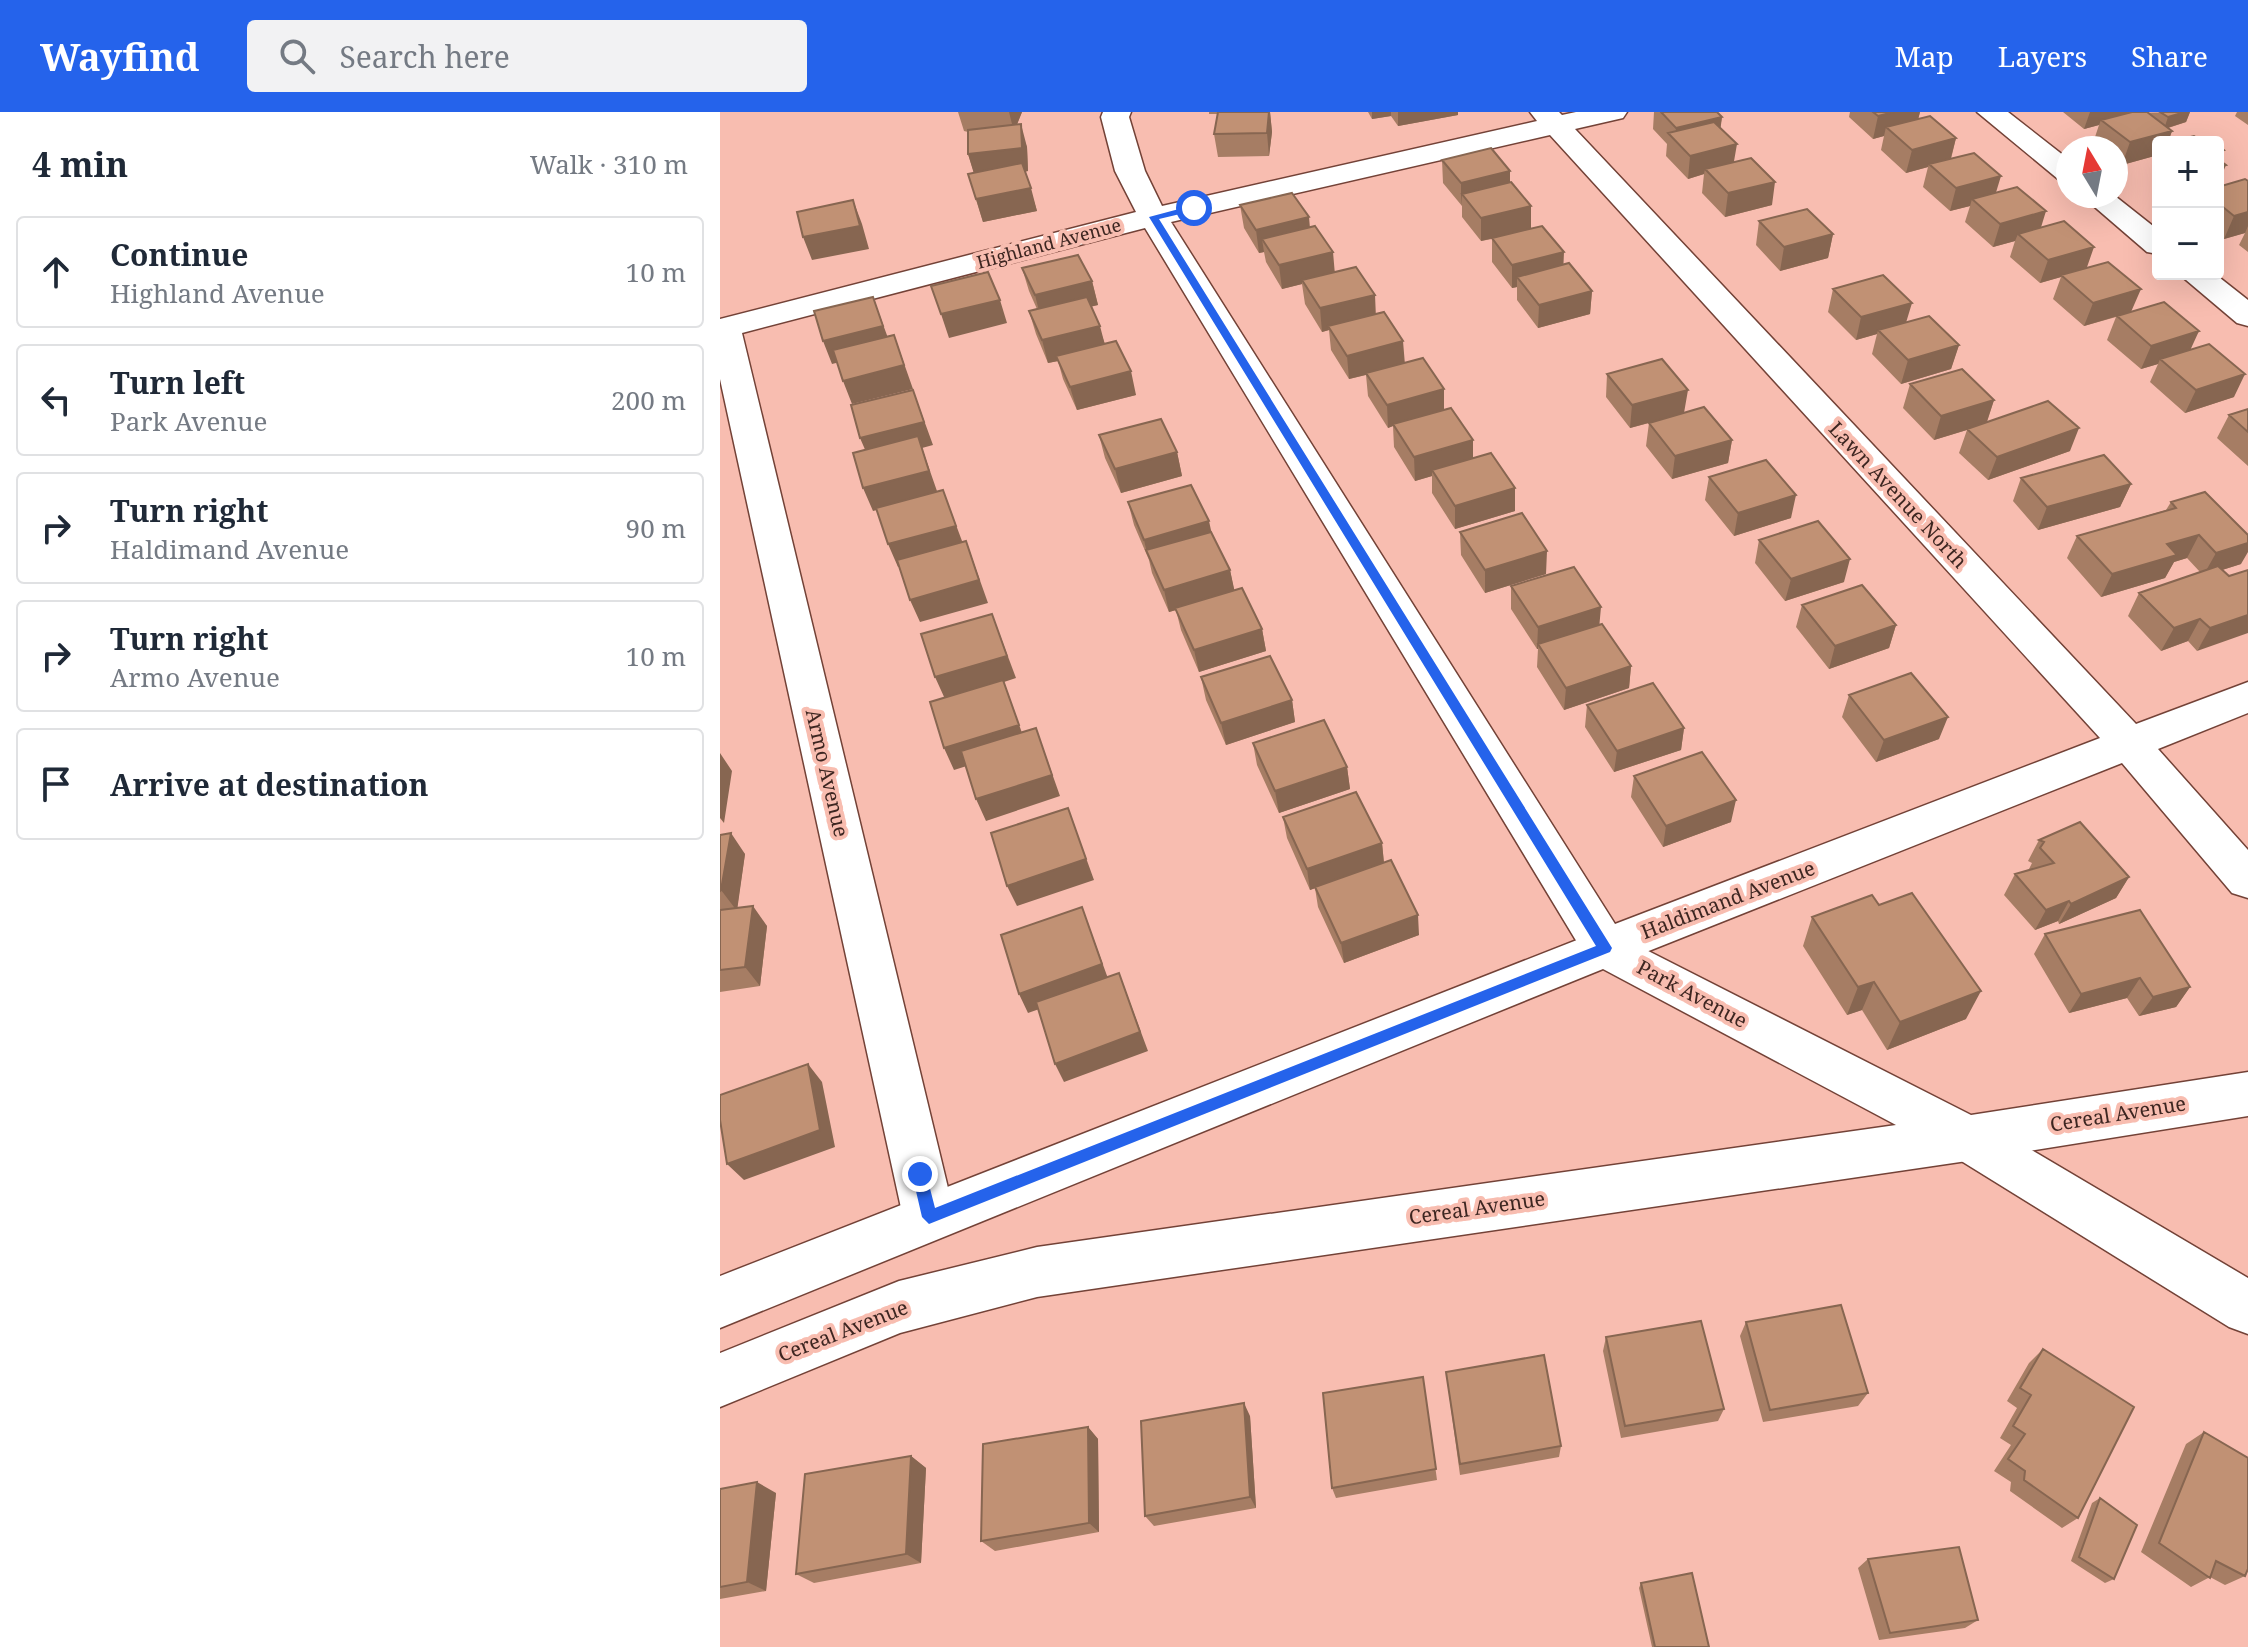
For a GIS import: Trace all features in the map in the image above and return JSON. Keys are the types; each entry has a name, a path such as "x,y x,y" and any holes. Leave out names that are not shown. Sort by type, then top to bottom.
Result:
{"street":[{"path":"1117,112 1115,117 1130,171 1153,217 1605,948"},
{"name":"Highland Avenue","path":"722,329 1153,217 1550,119 1613,112"},
{"path":"1991,112 2056,163"},
{"name":"Lawn Avenue North","path":"1550,119 2129,743 2248,880"},
{"path":"2112,208 2152,240"},
{"path":"2203,280 2248,316"},
{"name":"Armo Avenue","path":"722,329 929,1217"},
{"name":"Haldimand Avenue","path":"720,1302 1605,948 2248,697"},
{"name":"Park Avenue","path":"1605,948 1967,1138 2248,1308"},
{"name":"Cereal Avenue","path":"720,1380 899,1307 1037,1272 1967,1138 2248,1094"}],"building":[{"path":"1218,112 1269,112 1267,133 1214,134"},
{"path":"1661,112 1717,112 1722,117 1676,128"},
{"path":"1873,112 1894,112 1878,116"},
{"path":"2132,112 2147,112 2172,131 2130,142 2128,136 2122,136 2101,120"},
{"path":"2160,112 2185,112 2168,117"},
{"path":"1930,116 1956,138 1912,150 1886,127"},
{"path":"1714,122 1737,144 1690,156 1668,133"},
{"path":"1021,124 1022,148 968,154 968,130"},
{"path":"1491,148 1510,171 1461,183 1442,160"},
{"path":"1974,153 2001,176 1956,188 1929,164"},
{"path":"1751,158 1775,182 1728,193 1705,169"},
{"path":"1022,163 1031,188 976,199 968,174"},
{"path":"2245,179 2248,181 2248,212 2234,216 2224,208 2224,185"},
{"path":"1511,182 1531,206 1481,218 1462,194"},
{"path":"2017,187 2046,211 2000,224 1972,199"},
{"path":"1292,193 1309,217 1256,230 1240,205"},
{"path":"853,200 860,226 803,237 797,212"},
{"path":"1807,209 1833,234 1784,247 1759,221"},
{"path":"2064,221 2094,247 2048,260 2018,234"},
{"path":"1315,226 1333,252 1279,265 1262,239"},
{"path":"1542,226 1564,252 1512,265 1492,238"},
{"path":"1078,255 1092,281 1035,295 1022,268"},
{"path":"2108,262 2141,289 2093,303 2061,275"},
{"path":"1569,263 1592,291 1539,305 1517,277"},
{"path":"1356,267 1375,295 1320,308 1302,280"},
{"path":"988,272 1000,300 941,314 931,286"},
{"path":"1883,275 1912,303 1861,317 1833,289"},
{"path":"873,297 883,326 823,341 814,311"},
{"path":"1087,297 1100,326 1042,340 1029,311"},
{"path":"2164,302 2199,331 2151,346 2117,316"},
{"path":"1384,312 1403,341 1347,356 1328,326"},
{"path":"1929,316 1959,345 1908,360 1878,330"},
{"path":"894,335 904,365 843,381 833,350"},
{"path":"1116,341 1131,371 1070,387 1056,356"},
{"path":"2209,344 2245,374 2196,390 2160,359"},
{"path":"1423,358 1444,389 1387,405 1366,373"},
{"path":"1662,359 1688,390 1632,405 1607,374"},
{"path":"1962,369 1994,400 1941,416 1910,384"},
{"path":"913,390 924,422 860,438 851,405"},
{"path":"2048,401 2079,428 1997,457 1967,429"},
{"path":"1704,407 1732,440 1675,456 1649,423"},
{"path":"1451,408 1473,440 1414,457 1393,424"},
{"path":"2248,409 2248,432 2229,415"},
{"path":"1161,419 1177,452 1115,469 1099,435"},
{"path":"918,436 929,471 863,488 853,453"},
{"path":"1491,453 1515,488 1455,506 1432,470"},
{"path":"2104,455 2131,484 2047,507 2021,478"},
{"path":"1766,460 1796,495 1738,513 1709,477"},
{"path":"1191,485 1209,521 1144,540 1128,502"},
{"path":"943,490 956,526 888,544 876,508"},
{"path":"2205,492 2248,535 2248,543 2216,553 2199,535 2167,544 2177,555 2112,574 2077,536 2176,508 2171,502"},
{"path":"1522,513 1547,551 1485,570 1460,532"},
{"path":"1818,521 1850,559 1791,579 1759,540"},
{"path":"1211,532 1230,570 1164,590 1146,550"},
{"path":"966,541 979,580 910,600 897,560"},
{"path":"2218,566 2229,576 2248,570 2248,615 2210,628 2200,619 2174,628 2139,593"},
{"path":"1574,567 1601,607 1538,627 1511,586"},
{"path":"1862,585 1896,625 1835,646 1802,605"},
{"path":"1242,588 1262,629 1194,650 1175,608"},
{"path":"992,614 1007,656 935,677 921,634"},
{"path":"1602,624 1631,666 1566,688 1538,644"},
{"path":"1270,656 1292,700 1221,723 1201,677"},
{"path":"1911,673 1948,717 1884,740 1849,695"},
{"path":"1003,680 1019,725 944,748 930,702"},
{"path":"1653,683 1684,728 1617,751 1587,705"},
{"path":"1324,720 1347,767 1275,791 1253,743"},
{"path":"1036,728 1052,775 976,799 961,751"},
{"path":"1702,752 1736,800 1666,826 1634,776"},
{"path":"1356,792 1382,843 1307,869 1283,817"},
{"path":"1068,808 1086,859 1007,886 991,833"},
{"path":"2080,822 2129,877 2071,904 2069,901 2046,910 2015,874 2054,863 2040,848 2044,842 2039,840"},
{"path":"731,833 721,890 720,891 720,835"},
{"path":"1391,860 1418,915 1341,943 1315,887"},
{"path":"1912,893 1981,991 1900,1022 1874,982 1858,987 1812,917 1872,895 1879,905"},
{"path":"753,906 745,967 720,970 720,910"},
{"path":"1082,907 1102,964 1019,994 1001,935"},
{"path":"2140,910 2190,987 2153,997 2140,978 2081,994 2045,934"},
{"path":"1119,973 1140,1032 1055,1064 1036,1002"},
{"path":"808,1064 820,1130 727,1164 720,1120 720,1095"},
{"path":"1841,1305 1868,1393 1770,1410 1746,1322"},
{"path":"1701,1321 1724,1409 1625,1426 1606,1337"},
{"path":"2043,1349 2134,1407 2078,1518 2024,1480 2025,1471 2008,1459 2025,1434 2013,1426 2031,1395 2020,1388"},
{"path":"1544,1355 1561,1446 1460,1464 1446,1372"},
{"path":"1423,1377 1436,1469 1332,1488 1323,1393"},
{"path":"1244,1403 1250,1497 1145,1516 1141,1421"},
{"path":"1088,1427 1089,1523 981,1541 983,1444"},
{"path":"2204,1432 2248,1458 2248,1569 2245,1576 2216,1561 2210,1578 2159,1543"},
{"path":"911,1456 906,1554 796,1574 805,1474"},
{"path":"757,1482 747,1582 720,1587 720,1489"},
{"path":"2100,1498 2137,1525 2114,1579 2079,1557"},
{"path":"1959,1547 1978,1620 1890,1633 1868,1559"},
{"path":"1692,1573 1709,1647 1655,1647 1641,1583"}],"route":[{"path":"920,1174 929,1217 1605,948 1153,217 1194,208"}]}
